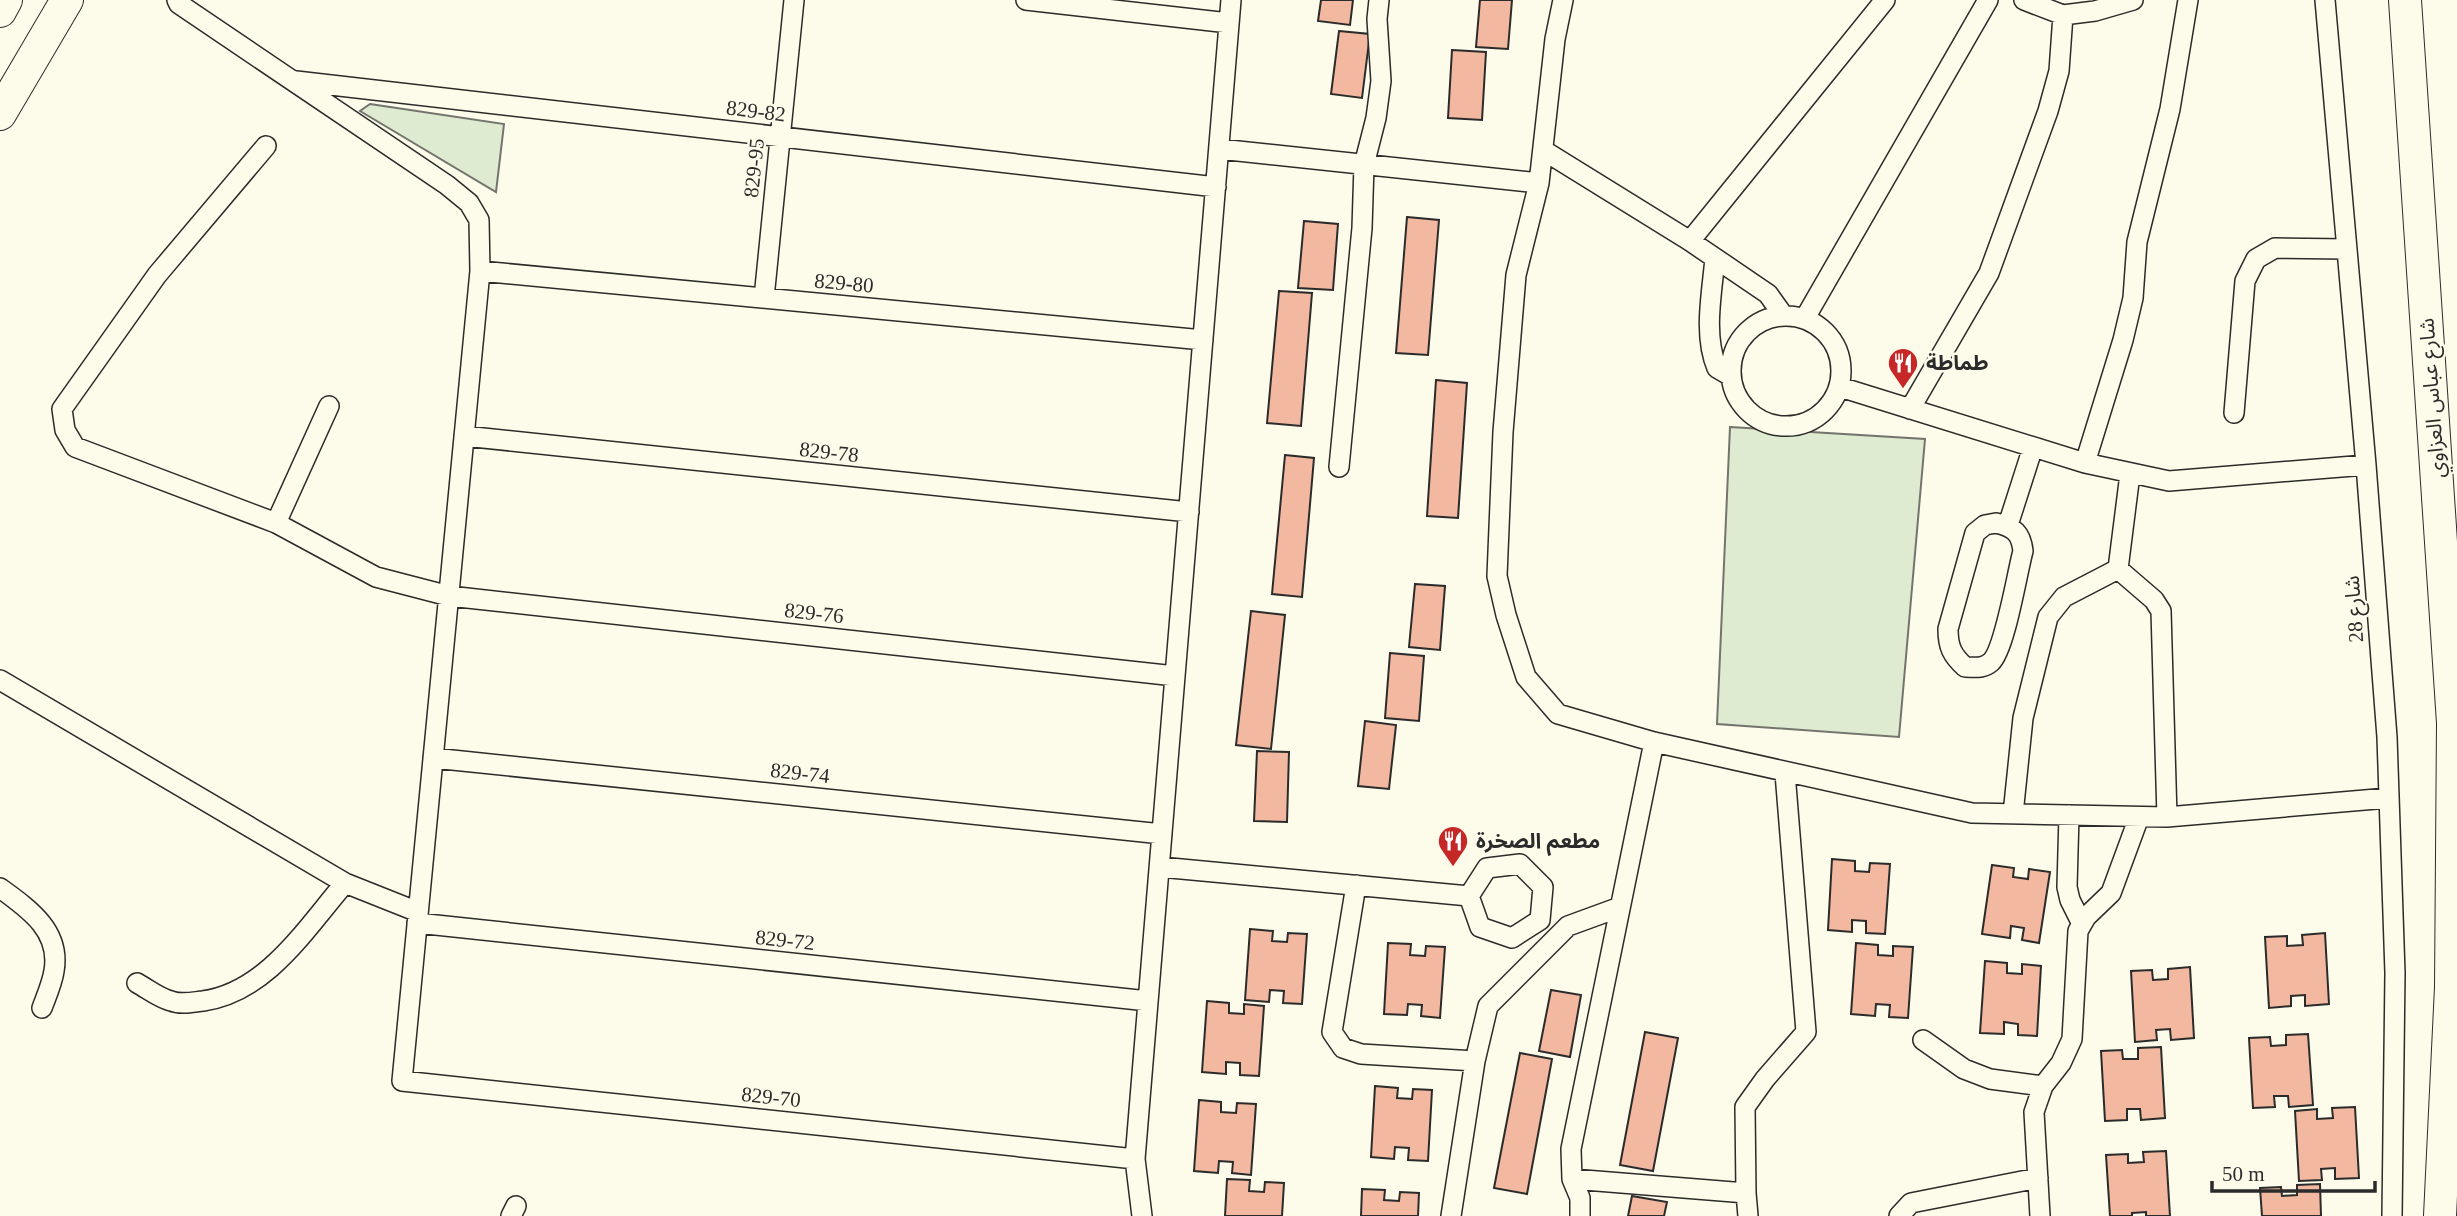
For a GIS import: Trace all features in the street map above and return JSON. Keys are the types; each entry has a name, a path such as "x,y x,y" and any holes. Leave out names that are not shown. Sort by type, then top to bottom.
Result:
{"main road":[{"path":"0,11 6,0"},
{"path":"0,114 67,0"},
{"name":"شارع عباس العزاوي","path":"2405,0 2453,723 2451,987 2440,1216"}],"street":[{"path":"177,0 179,4 469,203 479,220 480,271 417,918"},
{"name":"829-95","path":"764,298 794,0"},
{"path":"1026,0 1229,23"},
{"path":"1142,1216 1135,1158 1231,0"},
{"path":"1339,467 1362,228 1364,165 1376,118 1381,81 1377,19 1379,0"},
{"path":"1563,0 1555,39 1539,183 1516,275 1503,432 1497,576 1506,615 1526,677 1558,713 1654,742 1972,813 2167,817 2388,798"},
{"path":"1690,241 1885,0"},
{"path":"1805,318 1989,0"},
{"path":"2024,0 2063,15 2095,12 2133,0"},
{"path":"2085,463 2123,340 2133,298 2137,242 2170,108 2188,0"},
{"name":"شارع 28","path":"2325,0 2387,737 2395,973 2392,1216"},
{"path":"1910,409 1989,273 2048,111 2059,71 2063,15"},
{"name":"829-82","path":"291,80 1216,187"},
{"name":"829-76","path":"266,146 157,275 62,409 65,430 75,447 276,523 376,578 449,596 1175,676"},
{"path":"1219,149 1539,183"},
{"path":"1543,150 1715,258 1768,295 1783,315"},
{"path":"2234,413 2245,281 2256,259 2275,248 2347,249"},
{"path":"1715,258 1710,318 1712,356 1717,369 1729,375"},
{"name":"829-80","path":"480,271 1203,340"},
{"path":"1783,315 1805,318 1823,329 1836,346 1842,366 1840,387 1829,407 1812,421 1790,427 1769,424 1749,414 1735,396 1729,375 1732,353 1744,333 1762,320 1783,315"},
{"path":"1840,387 2085,463 2169,481 2366,465"},
{"path":"276,523 329,406"},
{"name":"829-78","path":"464,436 1189,512"},
{"path":"2008,526 2033,447"},
{"path":"2118,569 2130,474"},
{"path":"1996,523 2008,526 2017,531 2023,551 2000,645 1993,660 1982,667 1965,667 1953,656 1948,643 1948,629 1969,547 1975,533 1985,525 1996,523"},
{"path":"2013,814 2023,718 2048,617 2064,597 2118,569"},
{"path":"2118,569 2154,600 2161,611 2167,817"},
{"name":"829-72","path":"0,680 345,883 417,918 1148,1001"},
{"path":"1580,1216 1580,1198 1572,1179 1571,1149 1654,742"},
{"name":"829-74","path":"433,758 1162,834"},
{"path":"1748,1216 1745,1107 1806,1031 1786,773"},
{"path":"2069,815 2067,887 2070,900 2082,924"},
{"path":"2040,1216 2035,1112 2043,1086 2061,1063 2072,1039 2078,931 2086,917 2111,893 2139,817"},
{"path":"1160,867 1469,896"},
{"path":"138,983 171,1002 212,999 232,993 262,976 345,883"},
{"path":"1356,885 1332,1031 1343,1048 1361,1054 1475,1062"},
{"path":"0,888 30,909 48,930 55,951 54,972 42,1008"},
{"path":"1451,1216 1475,1062 1488,1006 1568,926 1620,907"},
{"name":"829-70","path":"417,918 402,1081 1135,1158"},
{"path":"1923,1040 1964,1069 1990,1079 2043,1086"},
{"path":"1899,1216 1911,1203 2038,1178"},
{"path":"1572,1179 1746,1192"}],"green space":[{"path":"370,104 504,124 496,192 360,111"},
{"path":"1730,427 1925,439 1899,737 1717,724"}],"building":[{"path":"1321,0 1353,0 1350,25 1318,21"},
{"path":"1480,0 1512,0 1508,49 1476,47"},
{"path":"1339,31 1370,34 1362,98 1331,94"},
{"path":"1452,50 1486,52 1482,120 1448,118"},
{"path":"1407,217 1439,220 1428,355 1396,353"},
{"path":"1304,221 1338,224 1333,290 1298,288"},
{"path":"1279,291 1312,293 1301,426 1267,423"},
{"path":"1436,380 1467,383 1458,518 1427,516"},
{"path":"1285,455 1314,458 1302,597 1272,594"},
{"path":"1415,584 1445,586 1440,650 1409,647"},
{"path":"1251,611 1285,615 1271,749 1236,745"},
{"path":"1390,653 1424,656 1419,721 1385,718"},
{"path":"1365,721 1396,725 1389,789 1358,786"},
{"path":"1257,751 1289,752 1287,822 1254,821"},
{"path":"1832,859 1855,861 1855,871 1869,872 1870,863 1890,864 1885,934 1866,933 1866,921 1852,920 1852,932 1828,930"},
{"path":"1992,865 2014,868 2013,877 2028,879 2029,869 2050,872 2039,943 2022,940 2024,928 2011,926 2010,938 1982,934"},
{"path":"1250,929 1273,931 1272,941 1287,942 1288,933 1307,934 1302,1004 1283,1003 1284,991 1270,990 1269,1002 1245,1000"},
{"path":"2325,933 2329,1004 2305,1006 2305,995 2291,996 2291,1006 2269,1008 2265,937 2287,936 2287,946 2303,945 2302,935"},
{"path":"1388,943 1411,944 1410,955 1425,956 1426,946 1445,947 1440,1018 1421,1016 1422,1005 1408,1004 1407,1015 1384,1014"},
{"path":"1856,943 1878,945 1878,955 1893,956 1893,946 1913,947 1908,1018 1889,1017 1890,1005 1876,1004 1875,1016 1851,1014"},
{"path":"1985,961 2007,963 2007,973 2022,974 2022,964 2041,966 2037,1036 2018,1035 2018,1024 2004,1022 2004,1034 1980,1033"},
{"path":"2190,967 2194,1038 2171,1040 2170,1029 2156,1030 2157,1040 2135,1042 2131,971 2152,970 2153,980 2168,979 2168,969"},
{"path":"1551,990 1581,995 1570,1057 1539,1051"},
{"path":"1207,1001 1229,1003 1229,1013 1244,1014 1244,1004 1264,1006 1259,1076 1240,1075 1240,1063 1226,1062 1226,1074 1202,1072"},
{"path":"1645,1032 1678,1038 1653,1171 1620,1165"},
{"path":"2308,1034 2313,1105 2289,1107 2288,1096 2274,1096 2275,1107 2253,1108 2249,1038 2270,1037 2271,1046 2286,1045 2286,1035"},
{"path":"2161,1047 2165,1118 2141,1120 2140,1109 2127,1109 2127,1120 2105,1121 2101,1051 2122,1050 2123,1059 2138,1059 2138,1048"},
{"path":"1520,1053 1552,1059 1527,1194 1494,1188"},
{"path":"1375,1086 1398,1088 1397,1098 1412,1099 1413,1089 1432,1090 1428,1161 1408,1160 1409,1148 1395,1147 1394,1159 1371,1157"},
{"path":"1199,1100 1221,1102 1221,1112 1236,1113 1237,1103 1256,1104 1251,1175 1232,1173 1233,1162 1219,1161 1218,1173 1194,1171"},
{"path":"2355,1107 2359,1178 2335,1179 2335,1168 2321,1169 2322,1180 2299,1181 2295,1111 2317,1109 2317,1119 2333,1118 2332,1108"},
{"path":"2166,1151 2170,1216 2146,1216 2146,1212 2132,1213 2132,1216 2110,1216 2106,1155 2128,1154 2128,1163 2144,1162 2143,1152"},
{"path":"1227,1179 1250,1180 1249,1191 1264,1192 1265,1182 1284,1183 1282,1216 1225,1216"},
{"path":"2320,1184 2321,1216 2262,1216 2260,1188 2281,1187 2282,1196 2297,1195 2297,1185"},
{"path":"1362,1189 1385,1190 1384,1200 1399,1201 1400,1192 1419,1193 1418,1216 1361,1216"},
{"path":"1632,1196 1667,1202 1664,1216 1628,1216"}],"place":[{"name":"طماطة","path":"1903,390"},
{"name":"مطعم الصخرة","path":"1453,868"}]}
